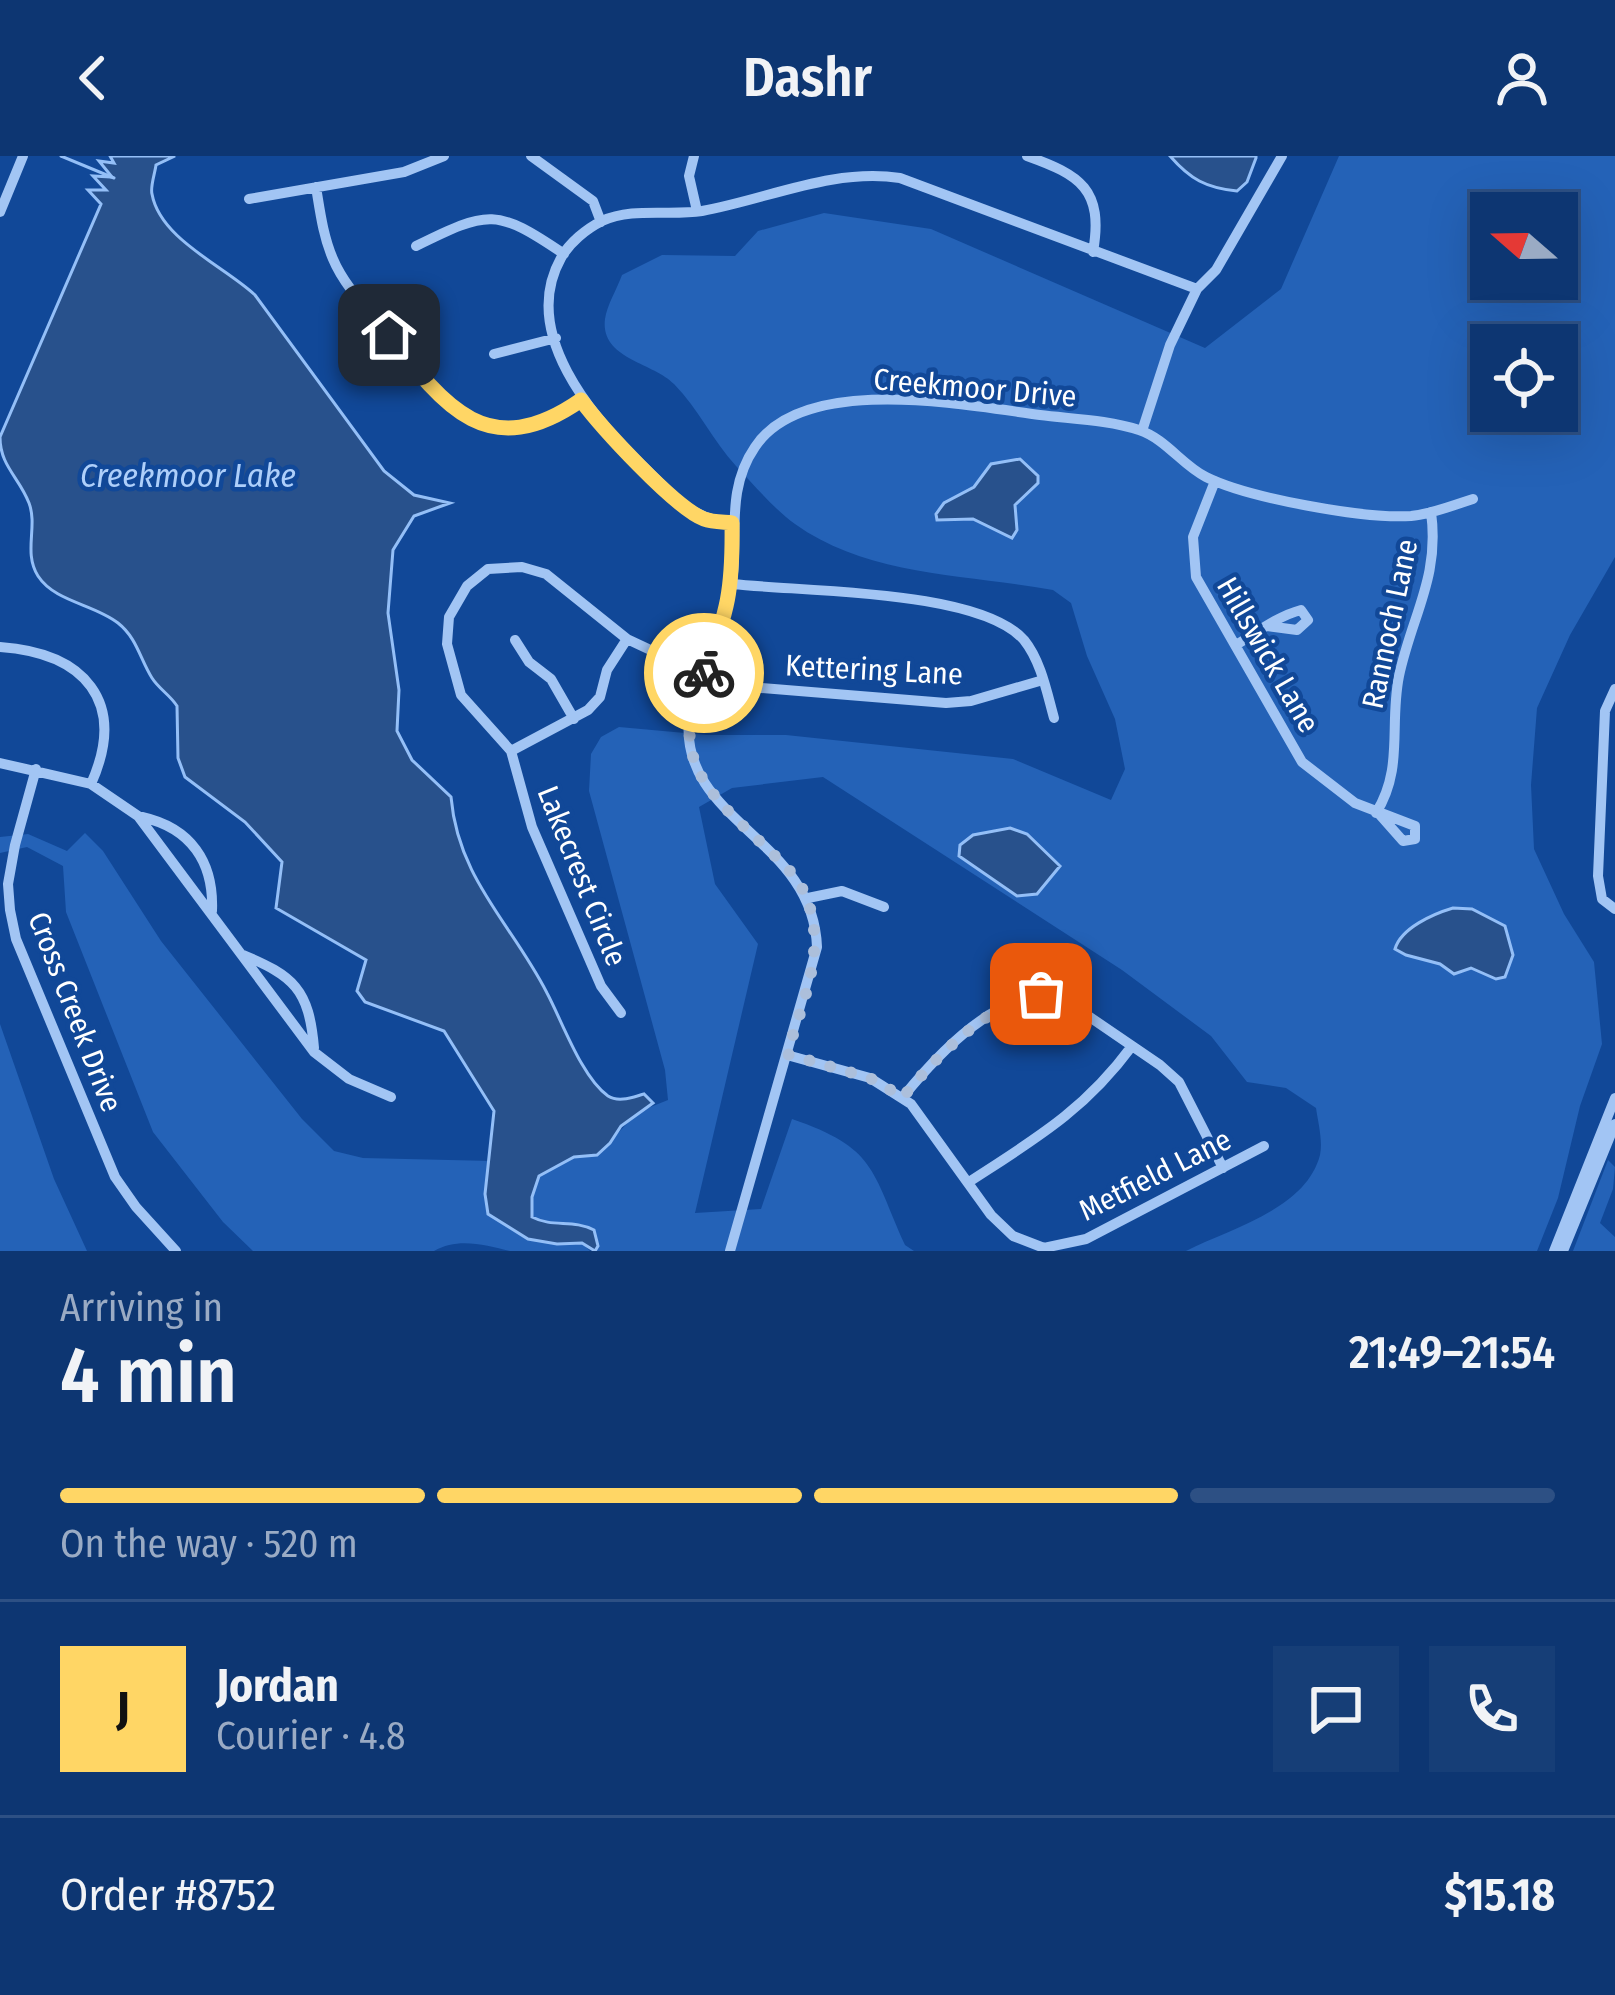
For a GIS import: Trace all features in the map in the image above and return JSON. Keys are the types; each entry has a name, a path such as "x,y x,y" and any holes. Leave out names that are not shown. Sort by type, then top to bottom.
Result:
{"street":[{"path":"0,212 23,156"},
{"path":"249,200 418,169 444,156"},
{"path":"531,156 592,201 601,221"},
{"path":"694,156 689,176 698,211"},
{"path":"1027,156 1070,171 1087,191 1095,209 1093,251"},
{"path":"1142,431 1170,345 1197,289 1216,270 1282,156"},
{"path":"732,523 706,520 685,506 600,424 566,371 550,298 553,280 564,254 601,221 698,211 868,173 900,178 1197,289"},
{"path":"316,187 325,237 339,272 445,404 478,424 524,428 546,422 581,400"},
{"path":"416,246 468,221 494,218 523,226 564,254"},
{"path":"494,354 556,338"},
{"name":"Creekmoor Drive","path":"808,898 783,863 704,786 689,720 733,584 732,523 740,477 752,452 776,424 813,409 880,400 917,402 1142,431 1215,481 1288,501 1380,514 1431,512 1473,499"},
{"name":"Hillswick Lane","path":"1215,481 1193,537 1193,567 1302,762 1378,814"},
{"name":"Rannoch Lane","path":"1378,814 1393,778 1394,703 1400,674 1434,557 1431,512"},
{"path":"627,639 608,670 600,698 574,719 512,751 460,695 446,644 449,617 467,586 488,569 522,567 546,574 627,639 702,677"},
{"path":"733,584 926,601 1007,625 1020,635 1054,718"},
{"path":"1236,646 1268,626"},
{"path":"515,640 529,662 550,679 574,719"},
{"path":"0,647 36,650 61,659 87,680 99,701 105,734 104,756 91,784"},
{"name":"Kettering Lane","path":"702,677 725,686 946,703 971,701 1042,680"},
{"path":"1615,688 1605,711 1599,824 1599,891 1615,909"},
{"name":"Lakecrest Circle","path":"512,751 532,827 601,986 621,1013"},
{"path":"0,763 91,784 138,816 179,832 197,848 208,867 212,914"},
{"name":"Cross Creek Drive","path":"36,769 8,884 16,939 115,1177 176,1251"},
{"path":"138,816 314,1052 349,1079 392,1096"},
{"path":"1599,824 1615,824"},
{"path":"730,1251 817,947 808,898 842,891 884,907"},
{"path":"241,954 283,971 298,988 308,1007 314,1052"},
{"path":"903,1097 937,1055 1024,996 1059,996 1179,1082 1223,1168"},
{"path":"969,1182 1064,1120 1103,1085 1132,1046"},
{"name":"Metfield Lane","path":"787,1054 870,1078 903,1097 991,1215 1012,1236 1044,1248 1086,1239 1264,1146"},
{"path":"1558,1251 1615,1098"},
{"path":"1558,1251 1615,1124"}],"shaded area":[{"path":"1339,156 1615,156 1615,557 1570,635 1537,708 1531,785 1534,849 1564,914 1594,962 1602,1044 1580,1106 1558,1198 1537,1251 1186,1251 1265,1215 1300,1190 1320,1155 1316,1108 1286,1088 1247,1082 1211,1036 1122,970 823,777 732,788 699,807 715,884 758,944 695,1213 761,1209 792,1119 856,1152 876,1179 905,1245 914,1251 595,1251 598,1246 566,1222 548,1225 532,1217 539,1176 574,1157 597,1155 638,1112 668,1100 665,1070 589,791 591,754 601,737 619,727 707,735 786,735 1013,759 1111,800 1125,769 1115,719 1087,656 1071,603 1053,590 886,564 824,541 795,524 736,466 674,384 611,343 605,319 622,275 662,255 735,256 758,231 824,213 931,229 1205,348 1281,289"},
{"path":"85,833 103,851 161,941 302,1119 334,1151 363,1158 492,1161 485,1194 528,1239 582,1243 590,1251 510,1251 462,1243 434,1251 253,1251 223,1222 153,1132 66,912 63,866 27,847 0,853 0,837 28,834 67,851"},
{"path":"0,1024 54,1179 87,1251 0,1251"},
{"path":"1608,1160 1615,1167 1613,1189 1600,1223 1615,1237 1615,1251 1573,1251"}],"water":[{"name":"Creekmoor Lake","path":"110,156 175,156 156,165 152,188 157,210 167,225 255,295 384,471 414,495 450,503 414,516 393,550 388,613 399,690 397,731 412,760 451,797 464,853 475,877 533,968 590,1076 612,1098 644,1094 653,1103 621,1126 597,1155 574,1157 539,1176 532,1217 594,1230 595,1251 582,1243 528,1239 488,1214 485,1194 494,1111 444,1031 365,1002 357,991 366,960 276,908 282,862 245,822 185,777 178,758 177,706 152,678 130,635 108,617 54,592 34,567 31,512 3,456 0,437 101,204 88,190 106,190 93,176 112,177 99,161 114,163"},
{"path":"1170,156 1256,158 1247,182 1237,191 1199,181"},
{"path":"1020,459 1038,476 1038,483 1015,505 1017,530 1012,538 973,519 937,520 944,503 974,487 991,464"},
{"path":"1010,828 1027,834 1060,866 1037,894 1017,896 959,856 960,845 973,835"},
{"path":"1453,908 1472,909 1505,926 1513,955 1505,977 1496,979 1471,968 1454,974 1440,964 1395,949 1411,928"}],"waterway":[{"path":"61,156 114,178"}],"way so far":[{"path":"704,673 689,720 704,786 797,879 816,926 812,970 787,1054 870,1078 903,1097 937,1055 954,1042 1012,1002 1041,994"}],"route":[{"path":"389,335 429,388 460,416 478,424 524,428 546,422 581,400 696,515 732,523 733,584 704,673"}]}
